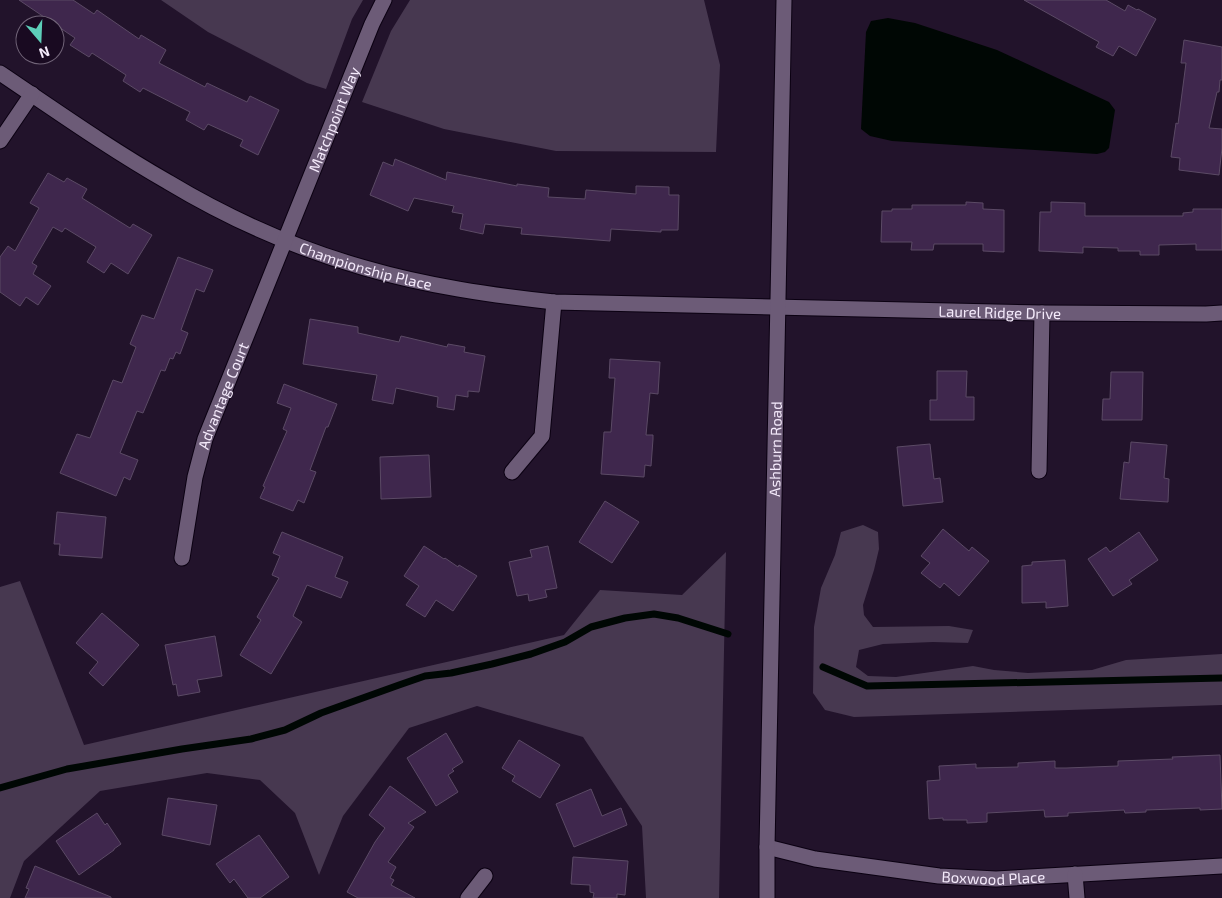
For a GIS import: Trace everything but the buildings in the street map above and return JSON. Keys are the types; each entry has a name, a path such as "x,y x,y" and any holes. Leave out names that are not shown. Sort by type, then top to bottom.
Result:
{"street":[{"name":"Matchpoint Way","path":"285,240 372,24 384,0"},
{"name":"Ashburn Road","path":"767,898 766,847 784,0"},
{"name":"Championship Place","path":"0,73 169,184 220,211 285,240 364,268 421,282 497,296 554,302 778,308"},
{"path":"0,141 32,94"},
{"name":"Advantage Court","path":"182,558 196,477 205,439 285,240"},
{"path":"512,472 542,436 554,302"},
{"name":"Laurel Ridge Drive","path":"778,308 1042,313 1222,313"},
{"path":"1039,471 1042,313"},
{"name":"Boxwood Place","path":"766,847 816,859 939,876 996,878 1222,866"},
{"path":"1075,874 1077,898"},
{"path":"468,898 485,876"}],"shaded area":[{"path":"161,0 363,0 352,19 326,89 307,83 208,32"},
{"path":"410,0 704,0 720,65 716,152 556,151 444,129 362,102 391,31"},
{"path":"888,18 915,23 997,50 1109,102 1115,110 1109,148 1105,152 1097,154 892,141 870,136 861,129 866,32 871,21"},
{"path":"863,525 878,532 879,549 863,605 864,615 873,627 949,626 973,630 968,643 883,644 859,650 856,667 868,676 896,677 973,666 1028,673 1092,670 1126,660 1222,654 1222,705 854,717 825,710 813,693 814,627 821,588 835,555 841,532"},
{"path":"726,552 719,898 646,898 642,826 583,737 477,706 409,728 343,816 319,875 295,813 260,780 207,773 100,791 24,861 10,898 0,898 0,587 20,581 84,745 564,635 600,590 682,595"}],"waterway":[{"path":"0,788 67,769 251,739 285,730 321,713 425,676 451,673 531,654 565,642 591,627 625,618 654,614 678,618 728,634"},
{"path":"823,667 867,686 1222,678"}]}
